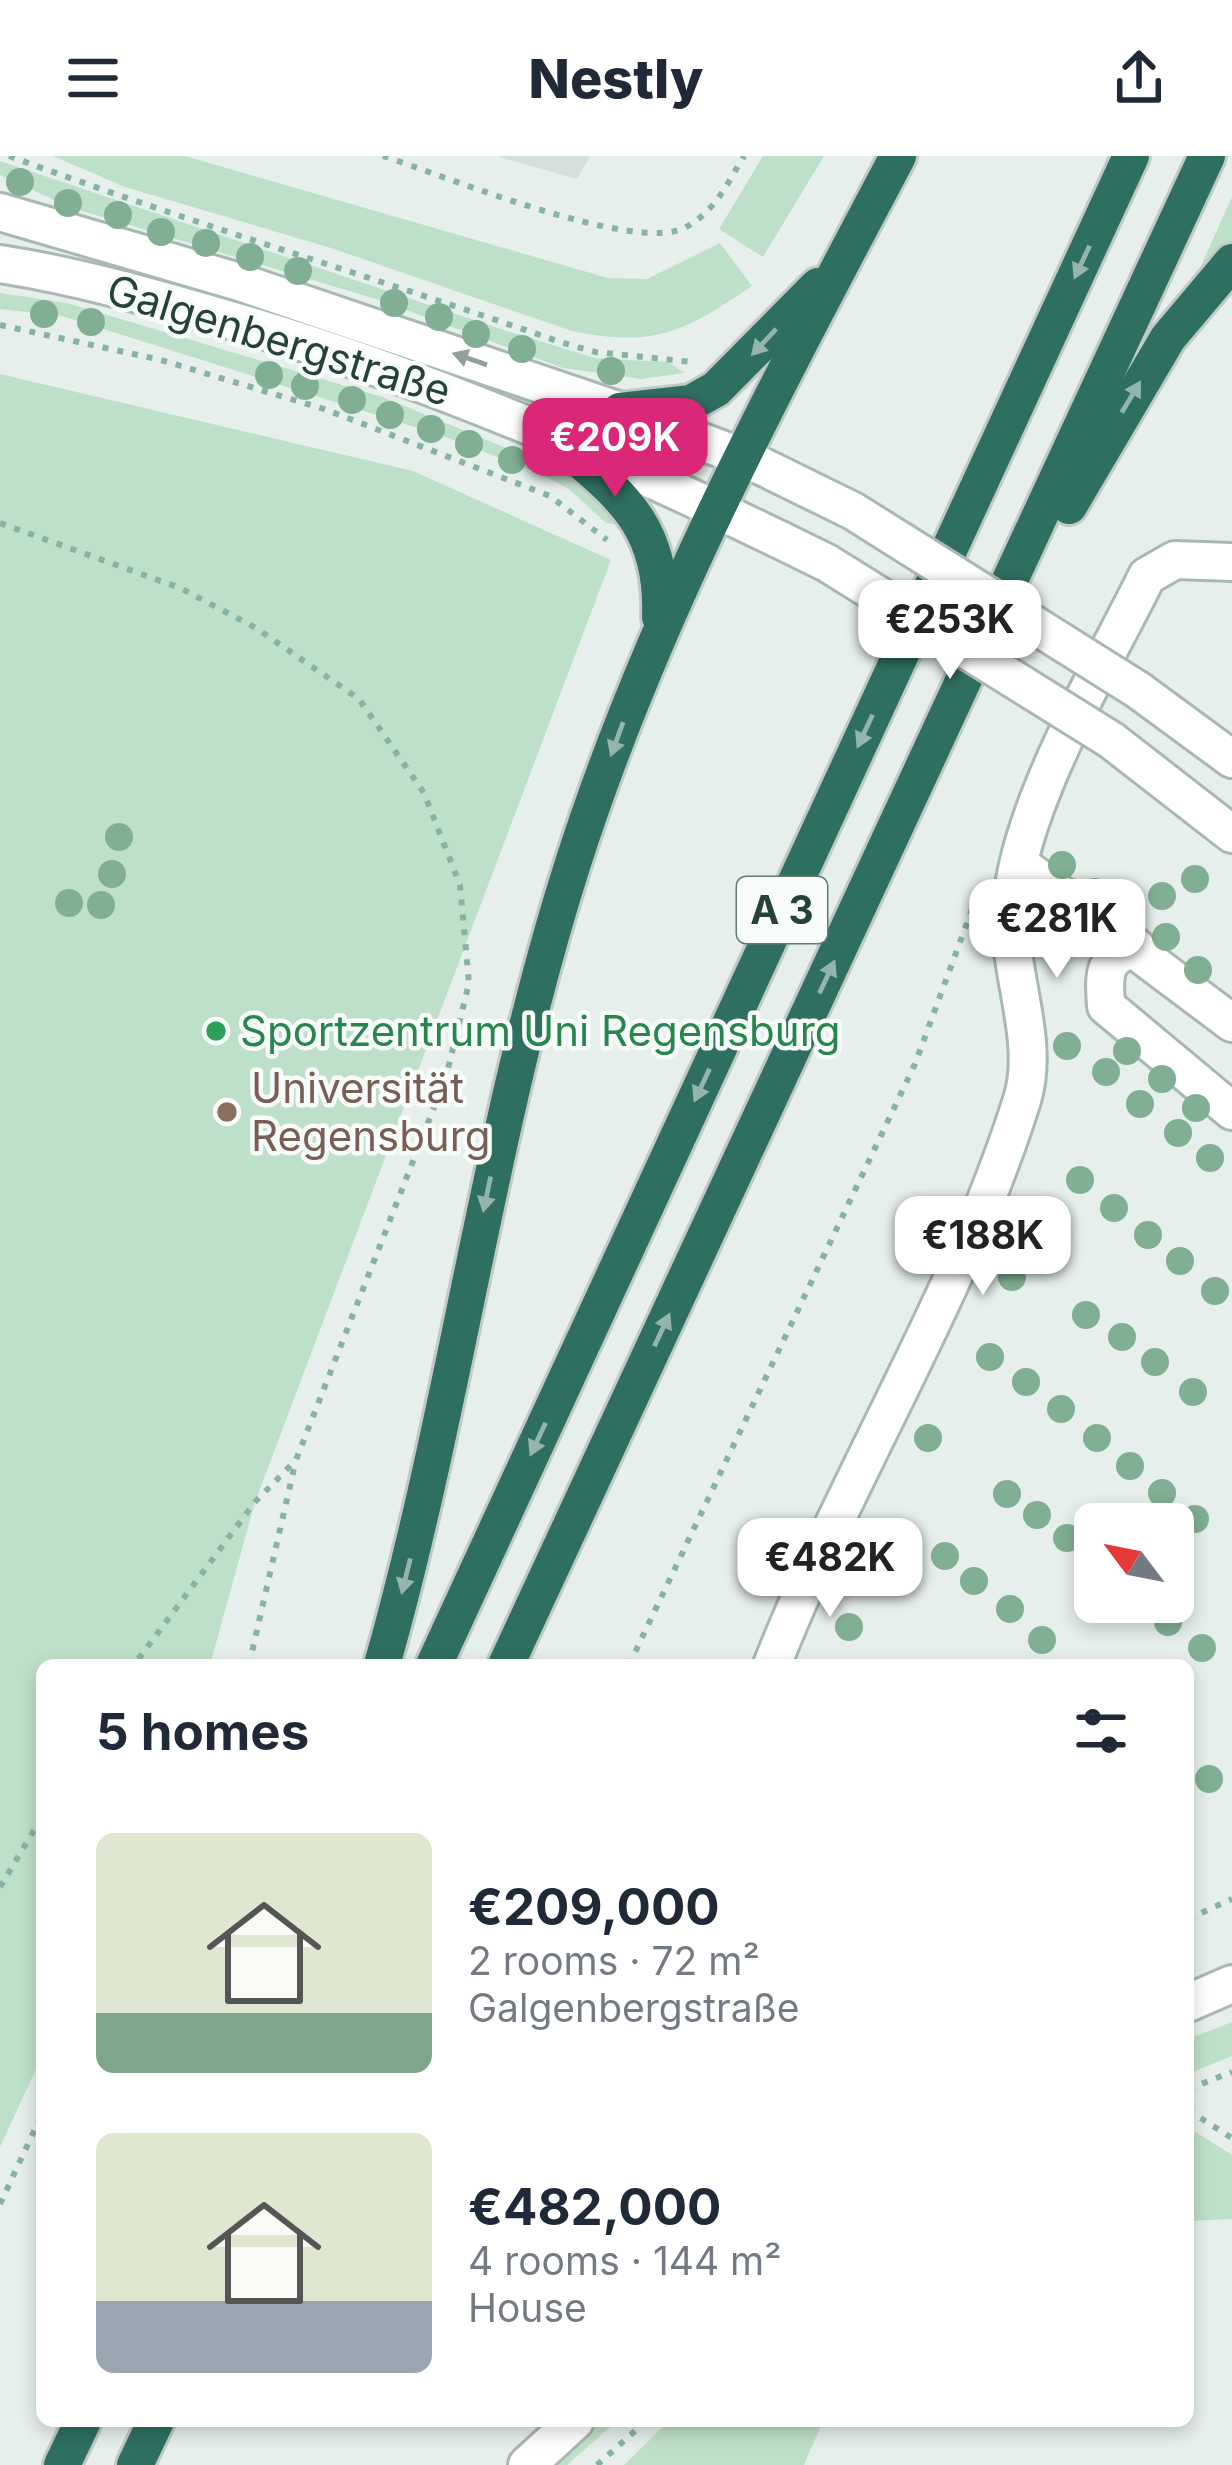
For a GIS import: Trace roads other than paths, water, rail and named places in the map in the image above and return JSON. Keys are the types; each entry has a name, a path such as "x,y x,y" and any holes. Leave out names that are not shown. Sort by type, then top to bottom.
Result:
{"highway":[{"path":"384,1659 423,1510 527,1022 573,862 660,630 898,156"},
{"name":"A 3","path":"437,1659 1131,156"},
{"name":"A 3","path":"509,1659 1207,156"},
{"path":"620,411 692,403 716,389 845,257"},
{"name":"A 3","path":"894,832 1103,444 1168,338 1232,262"},
{"path":"542,427 631,508 649,532 659,565 660,630"},
{"path":"62,2465 80,2427"},
{"path":"135,2465 153,2427"}],"street":[{"name":"Galgenbergstraße","path":"0,212 239,282 745,458 853,511 1138,690 1232,759"},
{"name":"Galgenbergstraße","path":"0,265 106,285 285,336 542,427 718,508 827,563 1111,740 1232,834"},
{"path":"775,1659 960,1263 1024,1095 1023,998 1010,928 1020,864 1043,788 1148,576 1175,560 1232,562"},
{"path":"1020,864 1232,1023"},
{"path":"1136,947 1115,954 1104,970 1106,1006 1232,1111"},
{"path":"1194,2000 1232,1984"},
{"path":"527,2465 568,2427"}],"place":[{"name":"Sportzentrum Uni Regensburg","path":"216,1031"},
{"name":"Universität Regensburg","path":"227,1112"}]}
